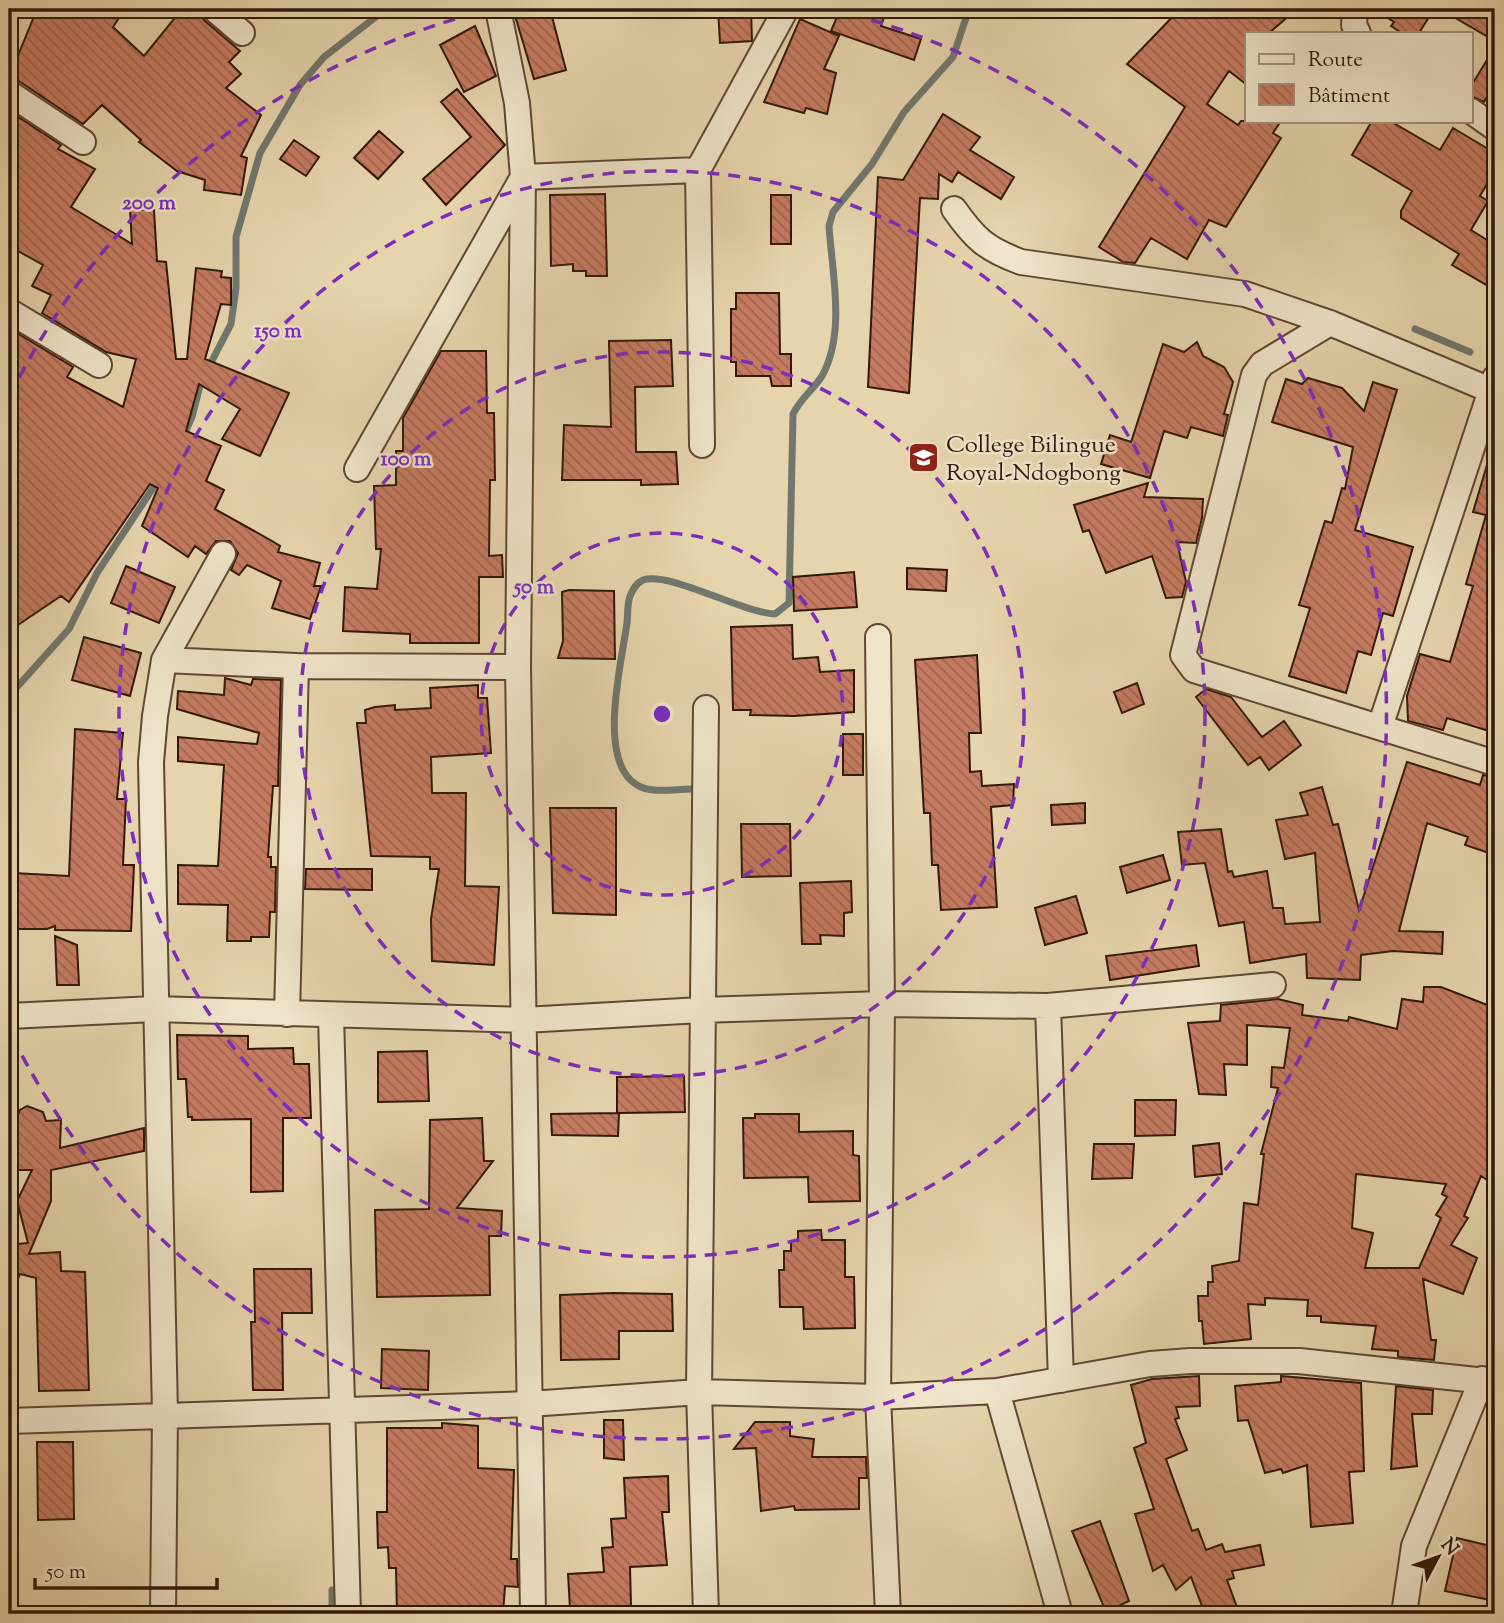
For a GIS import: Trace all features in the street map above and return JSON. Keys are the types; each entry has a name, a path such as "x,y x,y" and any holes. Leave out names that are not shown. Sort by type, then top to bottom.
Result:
{"street":[{"path":"214,9 242,33"},
{"path":"498,9 517,103 523,177 518,667 533,1614"},
{"path":"702,445 698,170 786,9"},
{"path":"1355,9 1354,25 1358,32"},
{"path":"9,93 83,142"},
{"path":"1472,112 1495,128"},
{"path":"523,177 698,170"},
{"path":"356,469 523,177"},
{"path":"954,209 973,236 992,251 1021,261 1236,292 1330,323 1493,386 1380,727"},
{"path":"9,311 99,365"},
{"path":"1330,323 1262,364 1254,375 1182,655 1194,670 1495,763"},
{"path":"163,1614 165,1414 154,1009 151,762 164,660 223,554"},
{"path":"878,638 882,1004 878,1396 888,1614"},
{"path":"164,660 296,666 518,667"},
{"path":"287,1014 296,666"},
{"path":"706,708 699,1392 706,1614"},
{"path":"9,1016 154,1009 524,1020 882,1004 1048,1006 1273,985"},
{"path":"1048,1006 1061,1380"},
{"path":"331,1016 348,1614"},
{"path":"9,1421 530,1404 699,1392 878,1396 997,1391 1150,1364 1252,1359 1299,1361 1488,1380 1414,1546 1404,1614"},
{"path":"997,1391 1060,1614"}],"building":[{"path":"37,9 125,9 113,27 144,56 182,9 200,12 204,20 240,51 229,62 241,74 226,88 261,115 241,156 247,158 241,195 204,190 205,180 177,171 139,142 141,140 102,105 83,124 10,75"},
{"path":"513,9 550,9 566,70 534,79"},
{"path":"718,9 751,9 752,41 720,43"},
{"path":"855,9 887,9 881,26 921,39 914,60 831,31 840,10 853,15"},
{"path":"1180,9 1297,9 1270,32 1245,32 1245,83 1229,71 1207,104 1238,125 1241,121 1280,122 1273,133 1281,138 1226,227 1209,220 1187,259 1151,238 1135,263 1123,262 1099,247 1185,107 1127,64"},
{"path":"1373,9 1434,9 1420,32 1400,32 1391,26 1394,22"},
{"path":"1440,9 1486,9 1495,14 1495,41"},
{"path":"800,19 839,36 824,69 836,73 827,114 806,108 804,113 764,102"},
{"path":"475,26 496,76 464,92 440,45"},
{"path":"1495,47 1495,82 1484,102 1472,96 1472,84"},
{"path":"457,89 505,145 446,205 423,179 471,137 441,102"},
{"path":"9,111 61,145 58,149 95,169 71,207 132,244 130,209 154,210 157,261 166,262 176,359 187,359 196,268 222,271 221,277 231,278 231,305 221,304 205,359 289,393 260,456 222,439 240,409 199,384 186,431 221,446 206,481 224,490 215,509 280,546 278,552 320,563 314,586 321,586 310,619 272,608 281,581 247,565 239,575 231,570 238,553 230,541 216,541 206,554 195,546 188,557 142,526 158,488 150,484 69,602 61,596 18,625 9,614 9,328 73,367 67,377 123,407 136,359 106,352 42,313 51,295 32,286 43,265 9,246"},
{"path":"943,114 980,137 970,150 1014,177 1001,199 958,172 952,182 939,174 938,199 920,198 909,393 868,387 878,177 903,180"},
{"path":"1371,122 1392,122 1440,150 1453,128 1495,153 1495,170 1480,196 1488,201 1471,230 1495,245 1495,290 1452,265 1459,254 1401,218 1401,211 1412,191 1352,155"},
{"path":"379,131 403,152 378,179 354,158"},
{"path":"294,140 319,157 306,176 280,159"},
{"path":"605,194 607,276 586,276 586,271 573,271 573,264 551,266 550,195"},
{"path":"771,195 791,195 791,244 771,244"},
{"path":"736,293 779,293 780,354 791,354 791,386 772,386 770,376 736,376 736,362 731,362 731,309 736,309"},
{"path":"671,340 673,386 635,387 636,452 676,452 678,484 641,485 641,480 562,480 564,425 611,427 609,341"},
{"path":"1197,342 1203,356 1224,367 1233,382 1224,414 1228,415 1223,436 1191,427 1187,438 1164,431 1150,478 1101,464 1110,435 1131,442 1163,344 1184,352"},
{"path":"441,351 486,351 487,413 494,413 495,480 490,480 489,556 502,555 503,577 479,577 479,643 410,643 410,634 343,631 345,587 377,589 381,549 376,549 374,486 396,485 396,451 403,451 403,418"},
{"path":"1308,378 1342,388 1364,411 1373,382 1397,390 1355,530 1413,547 1393,616 1383,613 1371,655 1358,651 1346,693 1289,676 1310,608 1299,605 1325,521 1332,523 1342,488 1345,489 1353,447 1272,422 1286,379 1302,384"},
{"path":"1490,455 1495,456 1495,733 1447,718 1443,730 1408,721 1407,696 1420,654 1450,662 1473,586 1466,584 1486,515 1473,512"},
{"path":"1148,483 1144,497 1203,499 1196,543 1177,542 1186,582 1182,597 1166,598 1152,556 1106,573 1089,530 1083,532 1074,505"},
{"path":"126,566 175,587 159,623 111,603"},
{"path":"907,568 947,570 946,591 907,589"},
{"path":"854,572 857,607 794,611 793,577"},
{"path":"614,591 615,659 558,658 563,641 562,592"},
{"path":"792,625 793,659 818,657 820,672 854,670 854,712 794,716 750,715 751,710 733,710 731,627"},
{"path":"84,637 141,653 130,696 72,680"},
{"path":"977,655 981,733 969,733 970,772 981,771 982,786 1014,784 1013,805 991,807 997,907 941,910 938,865 932,865 930,813 924,813 915,660"},
{"path":"225,678 251,685 253,679 281,680 278,786 273,786 268,857 271,857 271,867 276,867 275,912 270,912 269,937 251,937 251,941 227,941 228,905 178,904 178,865 218,866 224,765 178,761 178,737 257,744 259,733 177,709 178,691 224,695"},
{"path":"1137,683 1144,704 1122,713 1114,692"},
{"path":"478,685 478,698 487,698 491,753 431,757 432,793 466,793 465,886 499,887 494,965 432,961 431,919 439,869 430,869 430,857 371,856 357,723 366,723 365,710 375,707 395,705 395,710 431,708 430,688"},
{"path":"1206,689 1231,697 1262,737 1284,721 1301,745 1269,770 1260,757 1248,765 1196,697"},
{"path":"75,729 123,733 117,799 126,799 123,865 134,865 131,931 55,930 55,926 47,929 12,929 14,873 69,876"},
{"path":"843,734 863,734 863,775 843,775"},
{"path":"1407,762 1480,785 1483,775 1495,777 1495,855 1465,845 1468,837 1427,823 1399,931 1443,932 1442,954 1393,951 1361,955 1360,980 1307,978 1306,954 1250,963 1244,922 1219,926 1205,863 1182,865 1178,832 1221,829 1228,872 1232,871 1234,877 1267,871 1273,908 1283,908 1285,924 1320,922 1315,853 1285,859 1276,820 1308,815 1300,793 1322,787 1333,825 1338,824 1359,910"},
{"path":"1085,803 1085,823 1052,825 1051,805"},
{"path":"550,808 616,808 616,915 553,913"},
{"path":"741,824 790,824 791,876 742,877"},
{"path":"1163,855 1170,880 1127,893 1120,867"},
{"path":"306,869 372,869 372,890 305,889"},
{"path":"851,881 852,912 844,913 844,936 820,935 821,944 802,944 800,883"},
{"path":"1076,896 1087,933 1045,945 1035,908"},
{"path":"55,936 77,945 79,985 57,985"},
{"path":"1196,945 1199,966 1110,980 1106,956"},
{"path":"1424,987 1441,987 1495,1008 1495,1185 1481,1176 1464,1216 1468,1218 1451,1245 1477,1258 1463,1294 1423,1279 1431,1340 1436,1340 1434,1360 1398,1357 1398,1351 1372,1349 1376,1326 1321,1322 1321,1316 1307,1316 1308,1300 1265,1298 1265,1305 1248,1304 1251,1339 1204,1344 1202,1321 1199,1321 1198,1296 1208,1296 1208,1282 1213,1282 1212,1266 1239,1261 1244,1203 1258,1205 1264,1154 1261,1154 1278,1088 1271,1087 1272,1067 1284,1068 1290,1028 1247,1025 1247,1065 1224,1064 1226,1095 1199,1094 1188,1023 1220,1021 1221,1005 1278,999 1303,1005 1302,1015 1348,1021 1349,1017 1397,1029 1402,999 1423,1002","holes":["1356,1174 1446,1184 1442,1194 1447,1197 1436,1215 1441,1218 1419,1268 1365,1268 1373,1233 1352,1228"]},
{"path":"177,1035 248,1036 248,1049 293,1048 294,1064 309,1064 311,1118 283,1118 283,1191 251,1192 251,1119 192,1120 192,1117 188,1117 186,1079 178,1079"},
{"path":"427,1051 429,1101 378,1102 378,1052"},
{"path":"684,1076 685,1112 619,1113 618,1136 552,1135 551,1114 617,1113 617,1077"},
{"path":"1135,1100 1176,1100 1175,1135 1135,1136"},
{"path":"27,1106 43,1112 46,1121 61,1120 60,1148 144,1128 144,1151 51,1170 51,1201 29,1254 60,1252 61,1271 85,1272 89,1390 39,1391 36,1278 20,1274 9,1300 9,1245 28,1243 17,1201 32,1170 9,1170 9,1122 14,1122 20,1110"},
{"path":"755,1114 799,1114 799,1132 853,1131 853,1155 859,1156 860,1201 809,1202 808,1177 744,1178 743,1118 755,1118"},
{"path":"482,1118 484,1161 493,1161 457,1208 502,1211 501,1236 489,1236 490,1295 377,1297 375,1210 429,1209 430,1120"},
{"path":"1219,1143 1222,1174 1195,1177 1193,1146"},
{"path":"1094,1144 1134,1144 1132,1178 1092,1179"},
{"path":"821,1230 822,1240 845,1240 845,1277 854,1277 855,1328 804,1329 803,1307 780,1307 779,1270 784,1270 784,1251 791,1251 791,1241 798,1241 798,1231"},
{"path":"254,1269 311,1269 312,1313 282,1313 283,1390 253,1390 251,1322 255,1322"},
{"path":"672,1294 673,1331 619,1331 619,1359 561,1360 560,1295"},
{"path":"382,1349 429,1351 428,1390 381,1388"},
{"path":"1199,1376 1200,1406 1176,1407 1179,1418 1175,1419 1187,1450 1166,1459 1192,1531 1198,1529 1206,1550 1222,1544 1225,1552 1260,1545 1264,1565 1232,1571 1234,1578 1227,1580 1238,1610 1228,1614 1205,1614 1191,1577 1176,1590 1163,1565 1153,1571 1135,1514 1154,1509 1134,1448 1146,1443 1131,1385 1152,1379"},
{"path":"1281,1376 1361,1383 1364,1471 1349,1472 1353,1523 1311,1527 1307,1465 1283,1473 1281,1469 1265,1473 1248,1420 1238,1421 1235,1386 1281,1382"},
{"path":"1396,1386 1433,1390 1432,1414 1412,1414 1417,1466 1391,1469"},
{"path":"604,1420 623,1420 624,1460 604,1458"},
{"path":"755,1422 790,1422 790,1436 814,1439 812,1457 866,1457 867,1478 859,1478 859,1509 795,1510 794,1506 761,1511 756,1448 734,1449"},
{"path":"442,1423 478,1426 478,1468 514,1470 511,1559 517,1559 518,1587 505,1586 503,1614 397,1614 396,1568 389,1568 388,1547 378,1548 377,1512 387,1512 387,1428 442,1428"},
{"path":"37,1442 73,1442 74,1519 38,1520"},
{"path":"668,1476 669,1512 662,1512 667,1565 630,1567 631,1606 570,1608 568,1574 604,1572 602,1548 613,1547 611,1519 626,1518 624,1478"},
{"path":"1100,1521 1129,1601 1106,1612 1072,1531"},
{"path":"1457,1538 1495,1547 1495,1601 1445,1591"}],"waterway":[{"path":"182,439 192,417 201,382 231,324 236,288 236,237 260,153 300,85 324,57 386,9"},
{"path":"691,789 643,788 625,773 617,755 615,709 630,596 641,581 655,579 687,586 760,612 775,614 789,603 793,414 822,376 834,341 836,302 829,226 833,212 872,164 904,112 953,57 969,9"},
{"path":"1415,329 1470,352"},
{"path":"9,696 69,629 97,573 159,479"},
{"path":"332,1590 332,1614"}],"place":[{"name":"College Bilingue Royal-Ndogbong","path":"923,458"}]}
